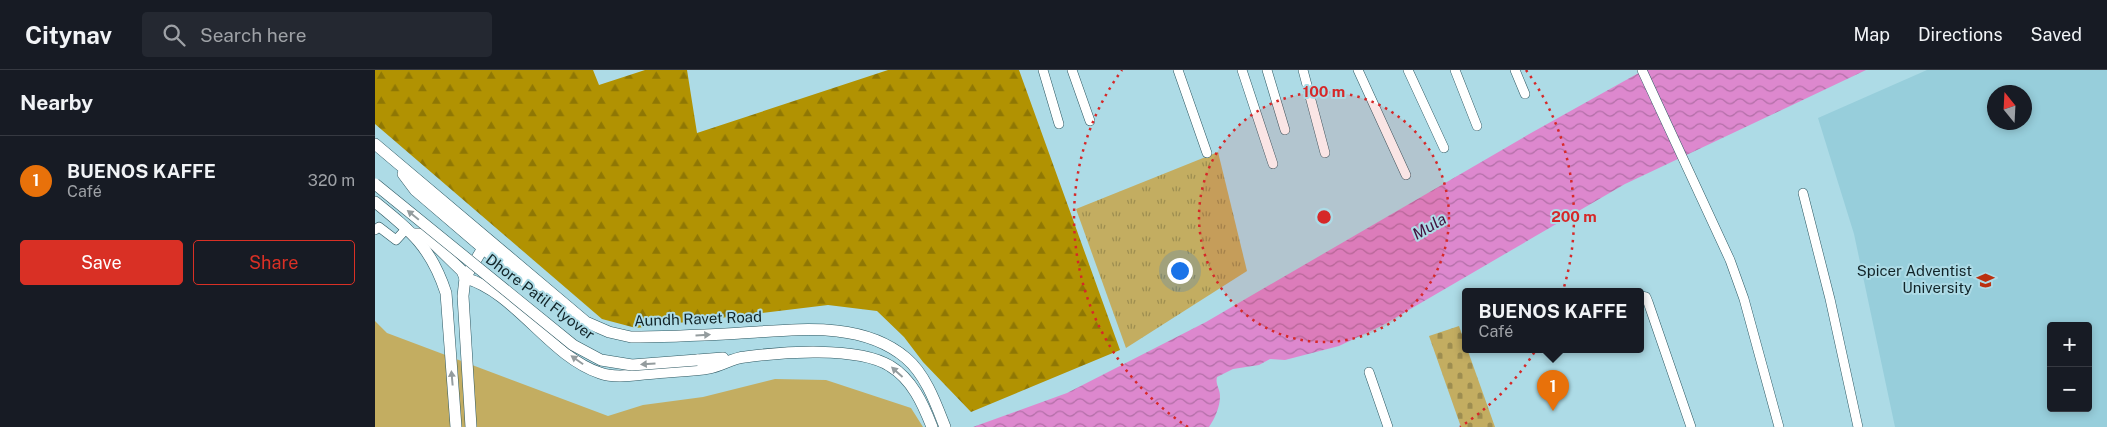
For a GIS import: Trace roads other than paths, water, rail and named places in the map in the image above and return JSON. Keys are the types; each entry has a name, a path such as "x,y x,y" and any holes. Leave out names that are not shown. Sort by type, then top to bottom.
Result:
{"main road":[{"name":"Aundh Ravet Road","path":"375,144 546,290 587,322 609,332 631,337 809,329 865,336 887,346 907,359 922,377 937,406 945,427"},
{"path":"390,156 415,190 519,279 546,290"},
{"name":"Dhore Patil Flyover","path":"375,184 573,344 601,360 632,365 743,357"},
{"path":"375,202 411,231 433,259 445,293 456,427"},
{"path":"411,231 424,234 462,271 465,278"},
{"path":"471,427 463,296 465,278 483,248"},
{"path":"465,278 474,280 501,298 581,364 600,374 623,376 709,368 743,357 807,352 867,357 890,366 912,386 932,427"}],"street":[{"path":"1043,70 1059,124"},
{"path":"1072,70 1090,121"},
{"path":"1178,70 1207,153"},
{"path":"1242,70 1273,164"},
{"path":"1267,70 1285,130"},
{"path":"1303,70 1325,153"},
{"path":"1358,70 1406,175"},
{"path":"1408,70 1443,148"},
{"path":"1455,70 1477,126"},
{"path":"1515,70 1525,94"},
{"path":"1642,70 1721,236 1739,283 1779,427"},
{"path":"1803,193 1830,300 1858,427"},
{"path":"375,230 379,227 396,240 411,231"},
{"path":"1644,297 1648,302 1691,427"},
{"path":"1369,372 1388,427"}],"water":[{"name":"Mula","path":"1644,70 1866,70 1625,184 1383,325 1339,346 1285,360 1270,359 1259,365 1233,369 1217,377 1220,396 1219,404 1209,427 973,427 1067,393 1206,322 1531,133"}],"place":[{"name":"Spicer Adventist University","path":"1986,280"},
{"name":"BUENOS KAFFE","path":"1553,411"}]}
